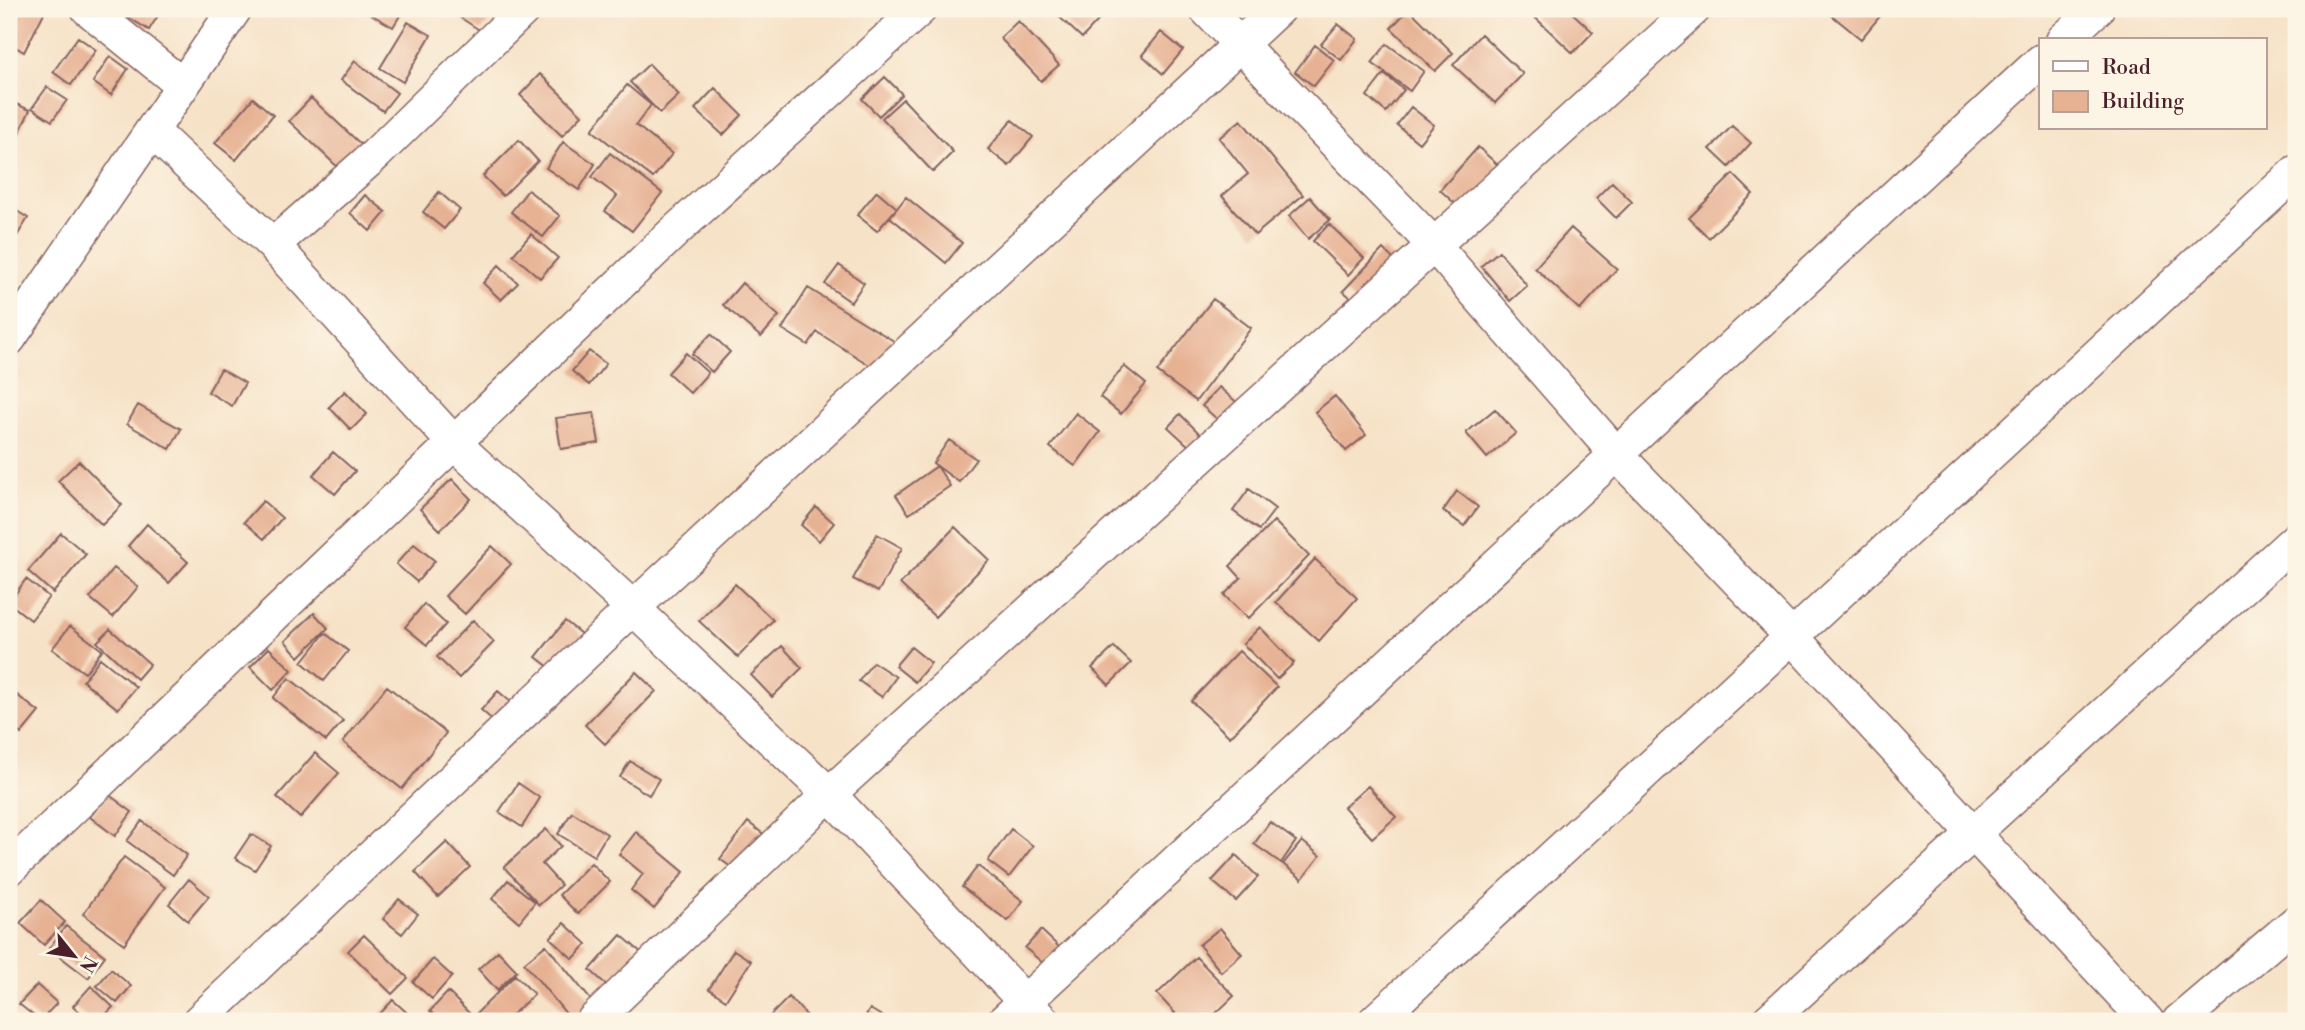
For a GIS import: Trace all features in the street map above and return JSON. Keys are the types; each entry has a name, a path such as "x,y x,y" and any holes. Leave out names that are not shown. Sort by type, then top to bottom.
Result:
{"street":[{"path":"88,9 181,84"},
{"path":"9,339 234,9"},
{"path":"273,246 375,155 524,9"},
{"path":"9,869 671,235 920,9"},
{"path":"1206,9 1433,244 1617,455 1792,638 2147,1021"},
{"path":"199,1021 634,608 1278,9"},
{"path":"593,1021 829,794 1694,9"},
{"path":"2065,38 2097,9"},
{"path":"152,131 273,246 455,444 634,608 829,794 1024,1015 1617,455 2039,63"},
{"path":"1375,1021 2296,172"},
{"path":"1768,1021 2296,539"},
{"path":"2179,1021 2296,922"}],"building":[{"path":"13,9 46,9 24,52 9,43 9,16"},
{"path":"115,9 162,9 149,30"},
{"path":"362,9 404,9 393,27"},
{"path":"447,9 494,9 496,10 481,31"},
{"path":"1109,9 1082,38 1053,11"},
{"path":"1409,9 1453,53 1435,71 1391,28"},
{"path":"1526,9 1568,9 1593,32 1573,53"},
{"path":"1824,9 1886,9 1861,39"},
{"path":"1018,21 1059,65 1041,81 1000,38"},
{"path":"408,22 431,35 403,82 380,68"},
{"path":"1338,24 1357,39 1341,60 1321,44"},
{"path":"1161,32 1183,50 1163,74 1142,55"},
{"path":"1481,34 1523,74 1495,103 1453,65"},
{"path":"78,37 96,50 71,85 53,72"},
{"path":"1387,44 1424,71 1410,91 1372,63"},
{"path":"1315,45 1334,60 1314,86 1295,72"},
{"path":"110,56 128,69 111,95 93,82"},
{"path":"355,61 397,93 383,111 341,80"},
{"path":"649,64 679,95 660,113 630,82"},
{"path":"540,74 582,115 562,136 520,95"},
{"path":"1384,74 1404,90 1386,112 1367,96"},
{"path":"885,77 902,94 879,116 862,99"},
{"path":"627,85 651,105 636,125 672,154 653,178 592,130"},
{"path":"47,87 67,100 52,121 32,108"},
{"path":"715,88 742,115 723,135 695,109"},
{"path":"253,98 273,115 236,160 215,143"},
{"path":"311,98 366,149 344,173 289,121"},
{"path":"903,99 953,152 933,172 882,118"},
{"path":"9,101 30,110 9,155"},
{"path":"1411,107 1434,125 1419,143 1397,125"},
{"path":"1012,120 1033,137 1009,166 988,149"},
{"path":"1241,120 1303,195 1255,235 1222,196 1248,174 1219,138"},
{"path":"1732,126 1751,143 1729,167 1710,149"},
{"path":"519,140 538,161 503,196 483,176"},
{"path":"563,142 595,164 579,190 546,168"},
{"path":"1478,147 1500,167 1462,210 1440,190"},
{"path":"610,153 662,193 632,231 605,211 617,196 592,177"},
{"path":"1733,174 1753,194 1709,238 1689,218"},
{"path":"1612,182 1632,202 1616,218 1596,198"},
{"path":"528,190 560,216 543,237 511,212"},
{"path":"877,191 897,208 877,231 857,215"},
{"path":"439,192 460,210 444,229 423,212"},
{"path":"365,195 386,212 370,231 350,213"},
{"path":"906,197 962,243 946,263 890,217"},
{"path":"1310,197 1330,220 1308,239 1289,216"},
{"path":"9,206 28,218 9,249"},
{"path":"1329,224 1364,258 1348,275 1313,241"},
{"path":"1571,228 1617,269 1580,310 1535,268"},
{"path":"531,234 558,258 540,278 513,255"},
{"path":"1383,249 1398,264 1359,305 1343,291"},
{"path":"1499,251 1527,286 1510,301 1481,266"},
{"path":"499,265 518,283 501,300 483,283"},
{"path":"839,265 864,283 851,302 825,284"},
{"path":"742,283 779,316 761,337 723,305"},
{"path":"808,288 897,343 879,371 817,332 808,345 782,329"},
{"path":"1213,299 1251,328 1196,401 1157,372"},
{"path":"711,334 730,352 712,372 692,354"},
{"path":"589,351 606,364 589,385 572,371"},
{"path":"686,353 708,373 690,393 668,373"},
{"path":"1124,366 1146,384 1121,414 1100,397"},
{"path":"221,369 245,383 232,406 208,392"},
{"path":"1219,387 1241,406 1224,425 1202,406"},
{"path":"345,391 367,414 351,430 329,407"},
{"path":"1335,396 1366,435 1346,451 1315,412"},
{"path":"138,405 181,429 170,449 127,424"},
{"path":"1495,409 1516,433 1487,458 1466,433"},
{"path":"594,413 599,443 561,449 556,418"},
{"path":"1076,413 1100,432 1075,466 1050,447"},
{"path":"1180,414 1202,436 1191,448 1168,427"},
{"path":"949,440 976,459 959,482 933,463"},
{"path":"333,452 355,471 335,494 313,475"},
{"path":"79,461 122,505 102,525 58,481"},
{"path":"937,466 950,486 909,514 896,495"},
{"path":"452,479 471,499 440,530 420,509"},
{"path":"1249,489 1275,509 1259,530 1233,511"},
{"path":"1457,491 1478,507 1464,526 1443,511"},
{"path":"263,501 282,518 264,539 244,522"},
{"path":"816,507 834,523 819,541 801,525"},
{"path":"1274,521 1309,556 1248,619 1224,595 1241,578 1230,566"},
{"path":"147,524 188,562 169,583 128,546"},
{"path":"955,527 989,560 935,617 900,584"},
{"path":"61,533 86,554 53,593 28,571"},
{"path":"877,534 902,548 878,592 853,579"},
{"path":"414,544 435,561 417,582 396,564"},
{"path":"492,546 511,564 465,614 445,596"},
{"path":"1315,559 1357,598 1319,641 1276,602"},
{"path":"114,568 138,587 113,617 90,598"},
{"path":"26,579 49,597 31,620 9,603"},
{"path":"735,584 773,620 738,657 699,621"},
{"path":"424,604 446,624 427,645 405,627"},
{"path":"314,613 328,628 299,657 285,641"},
{"path":"473,620 494,642 459,678 437,657"},
{"path":"565,621 586,638 558,674 536,657"},
{"path":"70,626 102,650 85,673 52,649"},
{"path":"1260,627 1294,663 1277,679 1243,644"},
{"path":"110,629 150,664 137,679 97,642"},
{"path":"325,633 348,651 324,681 302,662"},
{"path":"782,646 802,668 772,697 751,675"},
{"path":"911,647 931,663 915,682 895,666"},
{"path":"1114,647 1131,663 1109,685 1092,668"},
{"path":"269,648 292,670 273,690 250,667"},
{"path":"1239,651 1277,687 1230,737 1191,701"},
{"path":"100,658 136,687 118,709 83,681"},
{"path":"873,662 896,677 882,697 859,681"},
{"path":"636,672 656,691 605,744 585,725"},
{"path":"289,678 343,721 326,741 273,698"},
{"path":"387,686 446,733 402,789 343,742"},
{"path":"9,689 39,712 21,734 9,724"},
{"path":"498,691 520,710 503,729 481,710"},
{"path":"315,753 339,773 300,818 277,797"},
{"path":"630,761 659,779 649,795 620,777"},
{"path":"518,783 540,798 522,827 499,812"},
{"path":"1368,786 1396,817 1372,838 1344,807"},
{"path":"108,794 132,812 115,836 90,817"},
{"path":"572,812 607,834 594,856 558,834"},
{"path":"142,821 187,855 173,875 127,841"},
{"path":"748,822 767,837 739,873 720,859"},
{"path":"1270,822 1296,841 1281,863 1254,844"},
{"path":"546,829 561,846 542,864 561,885 539,905 504,867"},
{"path":"1011,829 1033,846 1009,877 988,861"},
{"path":"636,832 684,872 654,909 631,890 643,874 619,854"},
{"path":"251,834 271,846 255,870 235,858"},
{"path":"1302,841 1320,856 1302,879 1283,864"},
{"path":"447,842 470,867 438,897 415,872"},
{"path":"1236,855 1258,877 1236,901 1212,881"},
{"path":"124,857 165,887 124,944 83,914"},
{"path":"591,863 610,882 578,914 559,895"},
{"path":"978,866 1023,901 1008,921 962,887"},
{"path":"189,879 209,896 188,921 169,904"},
{"path":"508,880 535,902 519,922 492,899"},
{"path":"399,899 418,914 402,934 383,919"},
{"path":"41,900 65,922 44,945 20,923"},
{"path":"564,923 587,944 573,959 550,938"},
{"path":"66,926 105,956 88,978 49,948"},
{"path":"1220,928 1242,954 1221,972 1199,945"},
{"path":"1041,930 1060,948 1044,964 1025,948"},
{"path":"364,935 408,978 392,994 348,951"},
{"path":"621,935 643,954 612,990 590,970"},
{"path":"546,945 595,1005 576,1021 572,1021 524,963"},
{"path":"734,950 751,961 726,1000 709,989"},
{"path":"498,951 517,971 497,990 478,969"},
{"path":"1196,957 1234,996 1208,1021 1166,1021 1175,1013 1157,994"},
{"path":"433,959 452,976 432,999 413,982"},
{"path":"111,969 131,986 117,1003 97,986"},
{"path":"515,975 534,994 506,1021 440,1021 430,1011 448,992 473,1017"},
{"path":"37,985 57,1003 40,1021 19,1004"},
{"path":"91,986 113,1007 100,1021 90,1021 73,1006"},
{"path":"789,997 812,1021 767,1019"},
{"path":"393,1000 416,1021 373,1021"},
{"path":"870,1009 890,1021 863,1021"}]}
